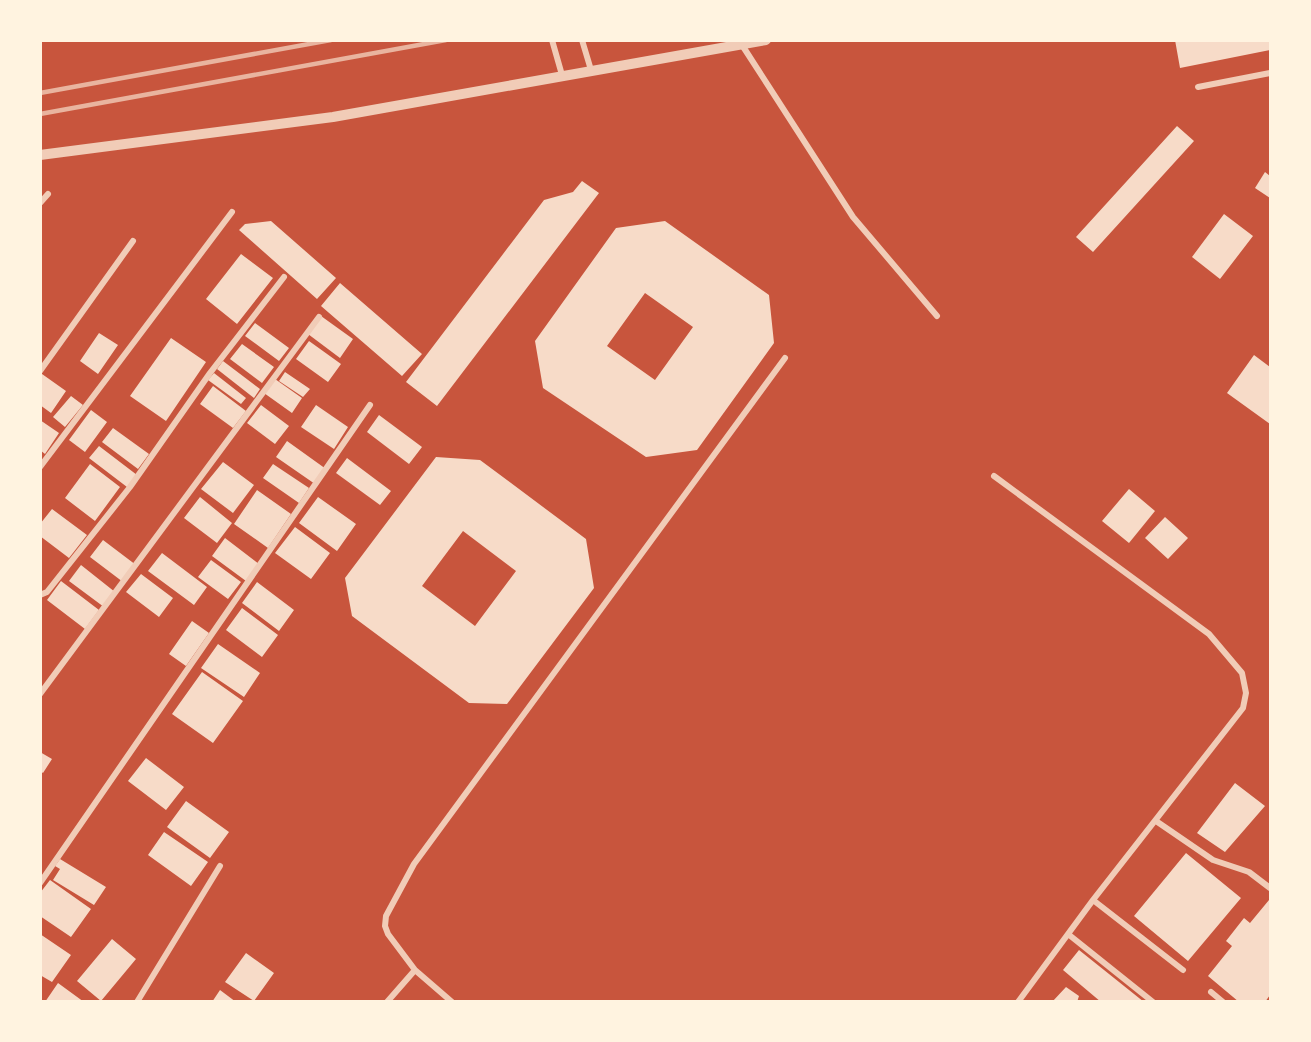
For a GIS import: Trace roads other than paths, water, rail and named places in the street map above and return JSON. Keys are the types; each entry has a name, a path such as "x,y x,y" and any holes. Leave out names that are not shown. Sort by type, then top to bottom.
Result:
{"street":[{"path":"552,40 562,75"},
{"path":"582,40 591,70"},
{"path":"40,155 333,117 766,40"},
{"path":"742,45 853,217 937,316"},
{"path":"1198,87 1270,73"},
{"path":"40,203 48,194"},
{"path":"40,467 232,212"},
{"path":"40,371 133,241"},
{"path":"40,595 48,592 130,487 210,373 284,277"},
{"path":"40,694 319,317"},
{"path":"452,1002 415,970 388,934 385,926 386,916 414,864 785,358"},
{"path":"40,883 370,405"},
{"path":"994,476 1209,634 1242,673 1246,693 1243,708 1093,900 1018,1002"},
{"path":"1156,821 1213,860 1249,872 1270,888"},
{"path":"137,1002 220,866"},
{"path":"1093,900 1184,970"},
{"path":"1068,934 1153,1002"},
{"path":"387,1002 415,970"},
{"path":"1211,992 1223,1002"}],"railway":[{"path":"40,93 331,40"},
{"path":"40,114 446,40"}]}
